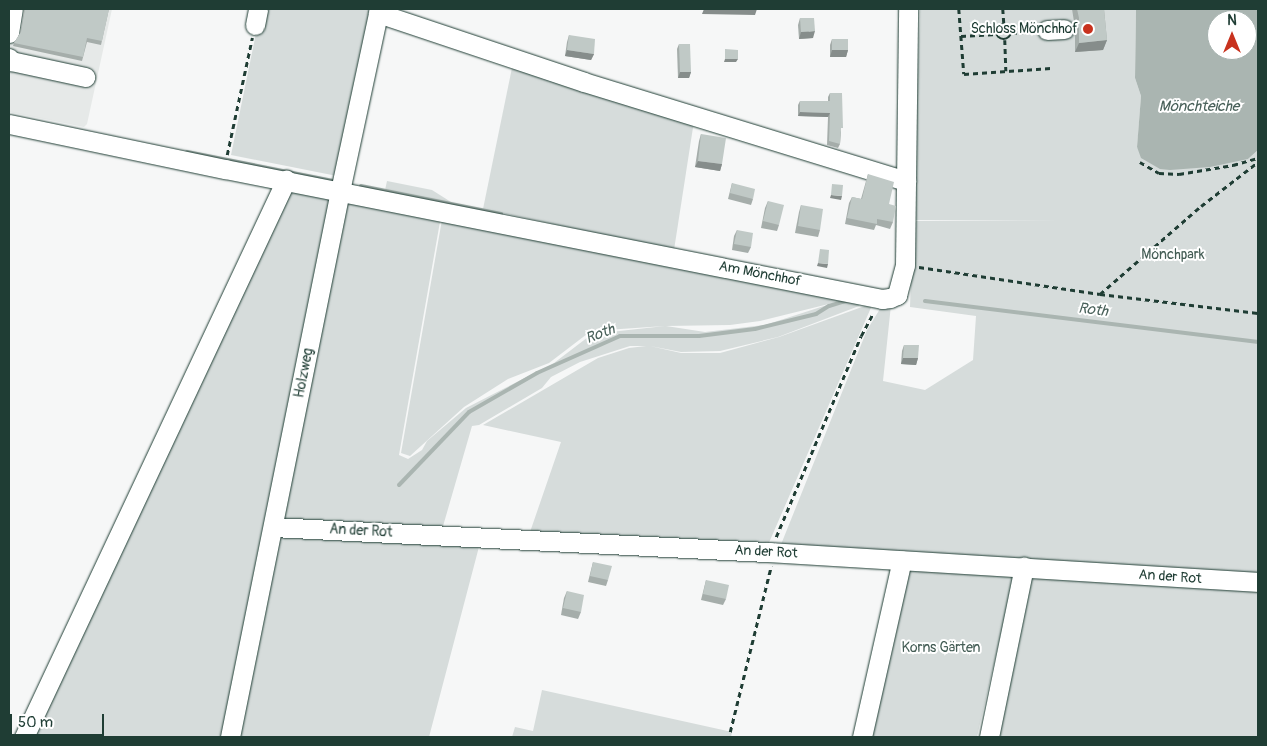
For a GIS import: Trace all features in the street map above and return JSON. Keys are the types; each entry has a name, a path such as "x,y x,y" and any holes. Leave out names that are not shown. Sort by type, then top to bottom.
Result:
{"street":[{"path":"9,33 13,9"},
{"path":"882,299 897,296 906,265 908,9"},
{"path":"379,11 584,82 906,181"},
{"name":"Holzweg","path":"230,737 340,191 379,11"},
{"path":"9,58 10,61 85,77"},
{"name":"Am Mönchhof","path":"9,124 882,299"},
{"path":"24,737 286,180"},
{"name":"An der Rot","path":"273,527 772,552 1258,582"},
{"path":"862,737 902,560"},
{"path":"989,737 1024,567"}],"path":[{"path":"959,9 964,74 1051,68"},
{"path":"1003,9 1004,25"},
{"path":"228,153 256,17"},
{"path":"1004,25 1008,26 1012,33"},
{"path":"1004,25 997,29 997,34 999,38 1005,40"},
{"path":"1012,33 1056,29"},
{"path":"1005,40 1012,33"},
{"path":"961,36 997,34"},
{"path":"1005,40 1006,71"},
{"path":"1140,162 1159,173 1179,174 1233,165 1258,158"},
{"path":"1100,294 1201,206 1258,162"},
{"path":"906,265 1100,294 1258,313"},
{"path":"730,732 772,552 861,336 882,299"}],"shaded area":[{"path":"9,9 112,9 87,124 84,127 9,112"}],"green space":[{"path":"261,9 373,9 337,176 231,155"},
{"name":"Mönchpark","path":"920,9 1136,9 1135,78 1141,96 1137,148 1248,159 1258,150 1258,573 780,547 867,330 883,304 891,305 883,381 925,390 973,360 976,316 910,307 913,221 1060,221 913,220"},
{"path":"513,63 694,121 674,250 483,209"},
{"path":"387,181 432,190 451,202 431,203 384,195"},
{"path":"292,184 441,216 399,455 408,459 422,450 427,441 466,408 554,363 592,334 665,326 591,331 549,363 508,379 464,407 410,456 401,453 443,214 857,297 760,321 730,325 666,326 705,332 765,325 824,306 857,298 859,306 778,337 720,351 681,352 650,346 681,353 720,353 779,337 873,303 768,545 529,535 561,442 483,425 598,358 629,348 646,346 630,346 580,362 551,377 542,388 479,425 472,426 439,540 480,543 429,737 31,737"},
{"name":"Korns Gärten","path":"903,567 1015,573 977,737 865,737"},
{"path":"1031,576 1258,587 1258,737 996,737"},
{"path":"542,690 732,732 731,737 512,737 515,727 533,731"}],"water":[{"name":"Mönchteiche","path":"1136,9 1258,9 1258,150 1248,159 1210,167 1170,170 1160,169 1141,158 1137,147 1141,96 1135,78"}],"building":[{"path":"25,9 109,9 102,41 87,38 83,57 14,43 21,32"},
{"name":"Schloss Mönchhof","path":"1077,9 1104,9 1107,40 1079,43"},
{"path":"800,18 814,18 815,31 801,32"},
{"path":"569,35 595,39 594,54 567,50"},
{"path":"832,39 848,39 848,50 832,50"},
{"path":"679,44 690,44 691,72 680,72"},
{"path":"725,49 738,50 738,59 725,59"},
{"path":"830,93 842,93 843,128 841,128 840,144 829,141 830,113 800,112 800,101 830,101"},
{"path":"701,134 726,138 722,164 698,161"},
{"path":"868,174 894,182 889,204 896,206 893,222 877,219 877,224 847,218 852,197 862,199"},
{"path":"732,183 755,189 753,199 730,193"},
{"path":"832,184 843,185 842,196 831,195"},
{"path":"768,201 784,205 779,225 763,221"},
{"path":"801,205 823,209 820,230 798,226"},
{"path":"737,230 753,233 751,247 734,244"},
{"path":"820,249 829,250 828,264 818,263"},
{"path":"904,345 919,345 918,358 903,358"},
{"path":"593,562 612,566 608,580 590,576"},
{"path":"706,580 729,585 726,599 703,594"},
{"path":"567,591 584,595 581,612 563,608"}],"waterway":[{"path":"187,152 334,181"},
{"path":"361,186 501,214"},
{"name":"Roth","path":"399,485 469,412 537,373 620,336 699,336 755,329 816,314 829,306 849,300"},
{"name":"Roth","path":"925,301 1258,342"}],"place":[{"name":"Schloss Mönchhof","path":"1088,29"}]}
